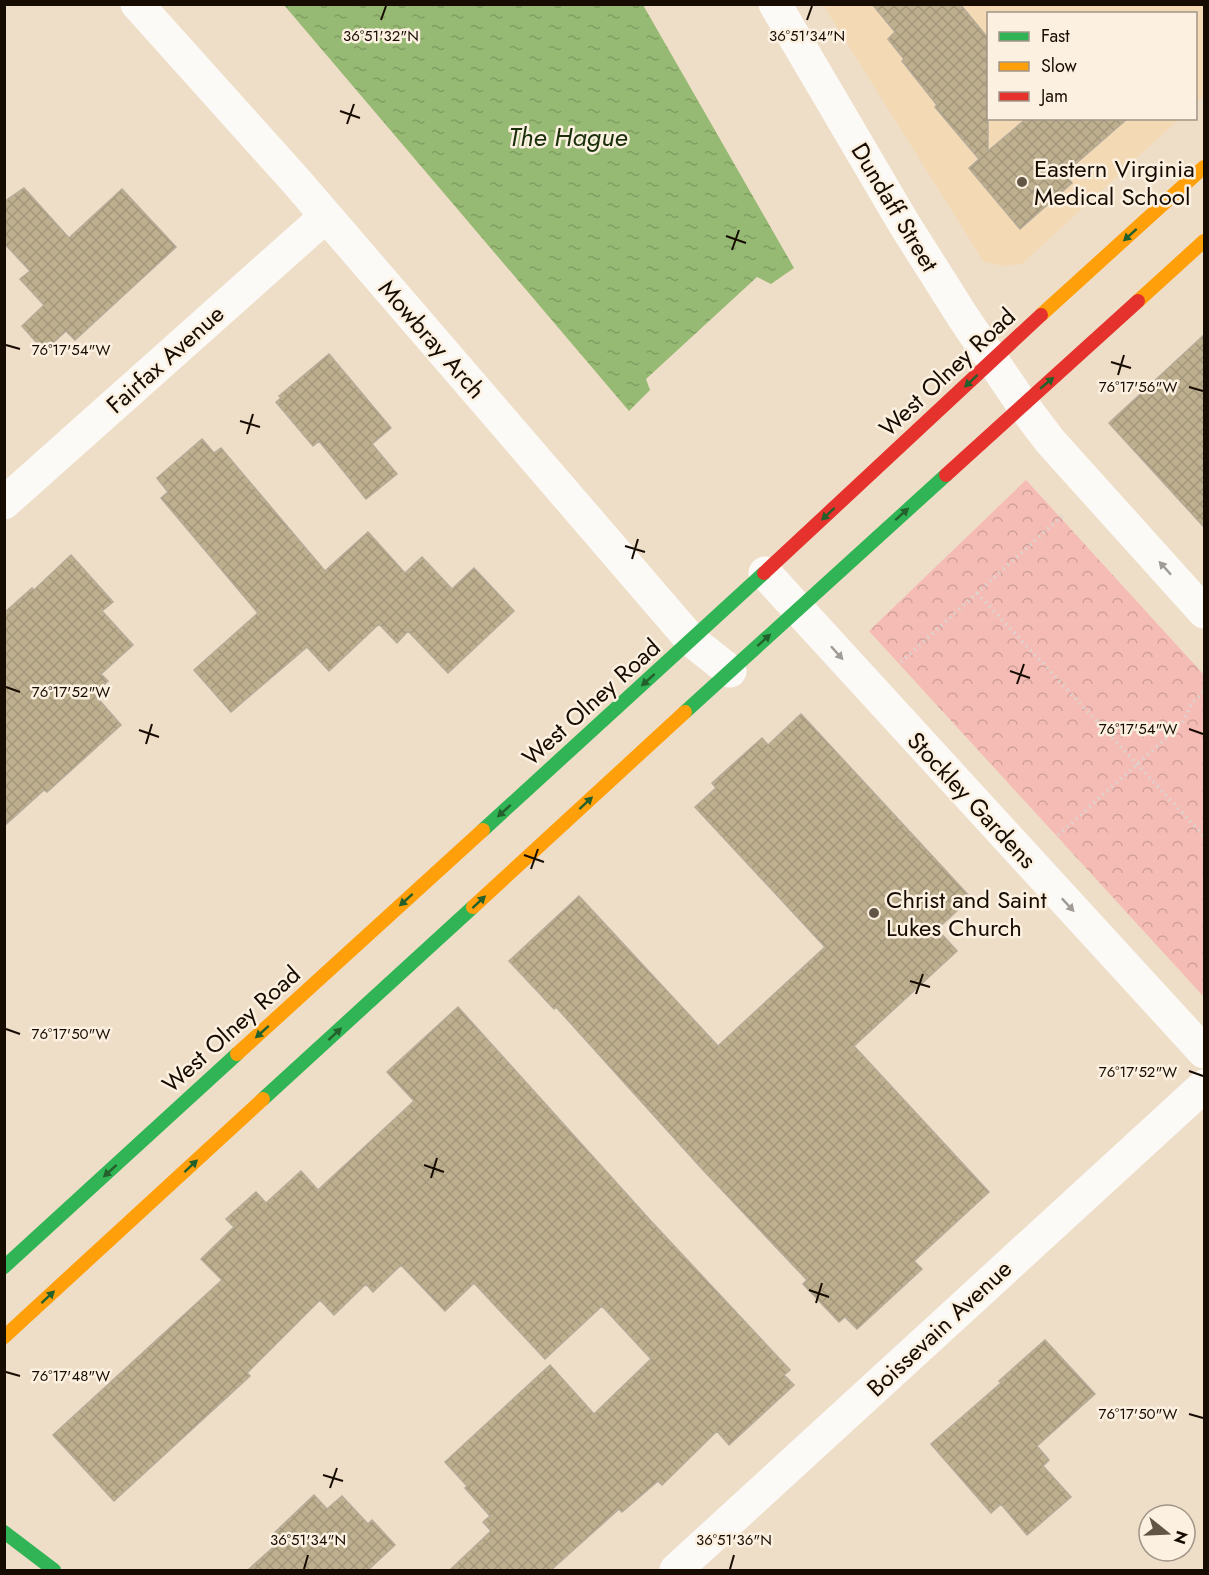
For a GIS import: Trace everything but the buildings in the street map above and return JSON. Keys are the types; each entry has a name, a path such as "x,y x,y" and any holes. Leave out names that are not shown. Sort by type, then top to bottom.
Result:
{"street":[{"name":"Mowbray Arch","path":"137,4 326,216 692,641 730,671"},
{"name":"Dundaff Street","path":"775,4 903,222 1022,404"},
{"name":"West Olney Road","path":"4,1267 692,641 1204,167"},
{"name":"Fairfax Avenue","path":"4,503 326,216"},
{"path":"4,1337 1022,404 1055,377 1204,241"},
{"path":"1022,404 1050,441 1204,612"},
{"name":"Stockley Gardens","path":"765,573 1204,1052"},
{"name":"Boissevain Avenue","path":"676,1570 1204,1086"},
{"path":"4,1532 54,1570"}],"path":[{"path":"902,662 1092,488"},
{"path":"977,593 1204,836"},
{"path":"1029,861 1182,724 1192,703 1204,691"}],"shaded area":[{"name":"Eastern Virginia Medical School","path":"823,5 1204,5 1204,95 1197,103 1197,12 987,12 987,120 1178,120 1022,264 1003,266 984,262"}],"green space":[{"path":"1026,480 1204,675 1204,997 869,631"}],"water":[{"name":"The Hague","path":"284,5 643,5 794,268 771,284 757,277 646,379 650,390 629,411"}],"traffic: fast":[{"path":"685,712 946,475"},
{"path":"483,830 764,573"},
{"path":"263,1099 473,907"},
{"path":"4,1267 237,1054"},
{"path":"4,1532 54,1570"}],"traffic: slow":[{"path":"1041,315 1204,167"},
{"path":"1138,301 1204,241"},
{"path":"473,907 685,712"},
{"path":"237,1054 483,830"},
{"path":"4,1337 263,1099"}],"traffic: jam":[{"path":"946,475 1138,301"},
{"path":"764,573 1041,315"}],"place":[{"name":"Eastern Virginia Medical School","path":"1022,182"},
{"name":"Christ and Saint Lukes Church","path":"874,913"}]}
